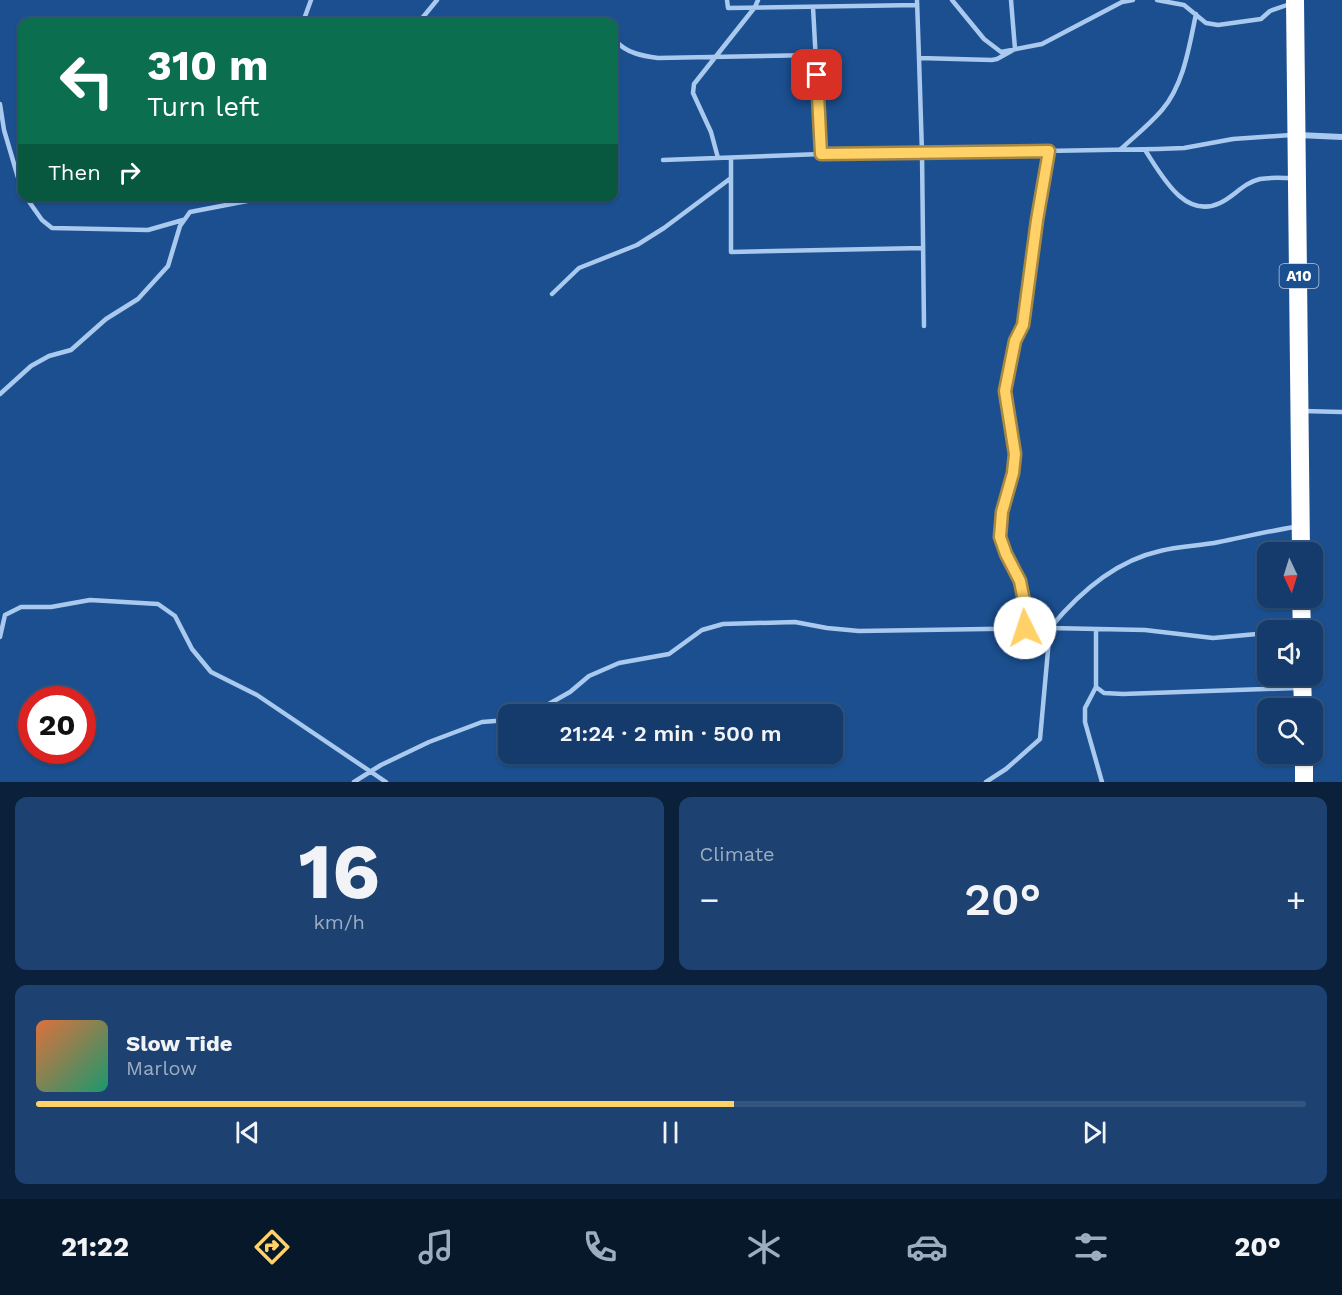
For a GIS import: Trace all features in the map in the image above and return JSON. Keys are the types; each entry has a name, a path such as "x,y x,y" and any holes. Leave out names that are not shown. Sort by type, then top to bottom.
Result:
{"highway":[{"name":"A10","path":"1295,1 1301,542"},
{"path":"1304,764 1304,782"}],"street":[{"path":"1297,135 1342,137"}],"lane":[{"path":"304,18 311,0"},
{"path":"422,18 436,0"},
{"path":"727,0 728,8 917,2 924,326"},
{"path":"718,158 711,132 693,93 694,84 755,8 758,0"},
{"path":"951,0 984,39 1001,52 1042,44 1122,2 1133,0"},
{"path":"1011,0 1015,49"},
{"path":"1157,0 1184,5 1206,23 1218,25 1261,19 1270,11 1295,1"},
{"path":"813,7 821,154"},
{"path":"1121,150 1155,117 1171,97 1186,63 1196,14"},
{"path":"618,43 621,47 643,56 658,58 816,55"},
{"path":"919,58 997,59 1015,49"},
{"path":"0,104 4,130 18,178"},
{"path":"663,160 821,154 1145,150 1184,148 1233,139 1297,135"},
{"path":"1145,150 1173,190 1183,199 1200,206 1218,204 1242,186 1260,179 1298,178"},
{"path":"1025,628 1025,606 1020,581 1000,537 1002,512 1013,473 1015,454 1005,391 1015,341 1023,325 1049,151"},
{"path":"731,158 731,252 923,248"},
{"path":"552,294 579,268 637,245 664,228 731,178"},
{"path":"29,201 42,220 52,228 148,230 184,220"},
{"path":"0,394 31,366 50,356 71,350 106,319 138,299 168,266 180,226 190,212 247,201"},
{"path":"1300,410 1342,412"},
{"path":"986,782 1006,769 1040,739 1050,628 1070,603 1087,588 1130,561 1158,551 1301,526"},
{"path":"0,637 5,615 21,607 51,607 90,600 158,604 175,616 192,649 211,672 257,695 386,782"},
{"path":"549,704 570,692 589,676 619,663 669,654 702,630 723,624 795,622 859,631 1025,628 1145,630 1213,638 1257,634"},
{"path":"1096,629 1096,687 1085,708 1085,722 1102,782"},
{"path":"1096,687 1104,693 1123,694 1257,684"},
{"path":"354,782 408,751 482,722 498,721"}],"route":[{"path":"817,75 821,154 1049,151 1023,325 1015,341 1005,391 1015,454 1013,473 1002,512 1000,537 1020,581 1025,606 1025,628"}]}
